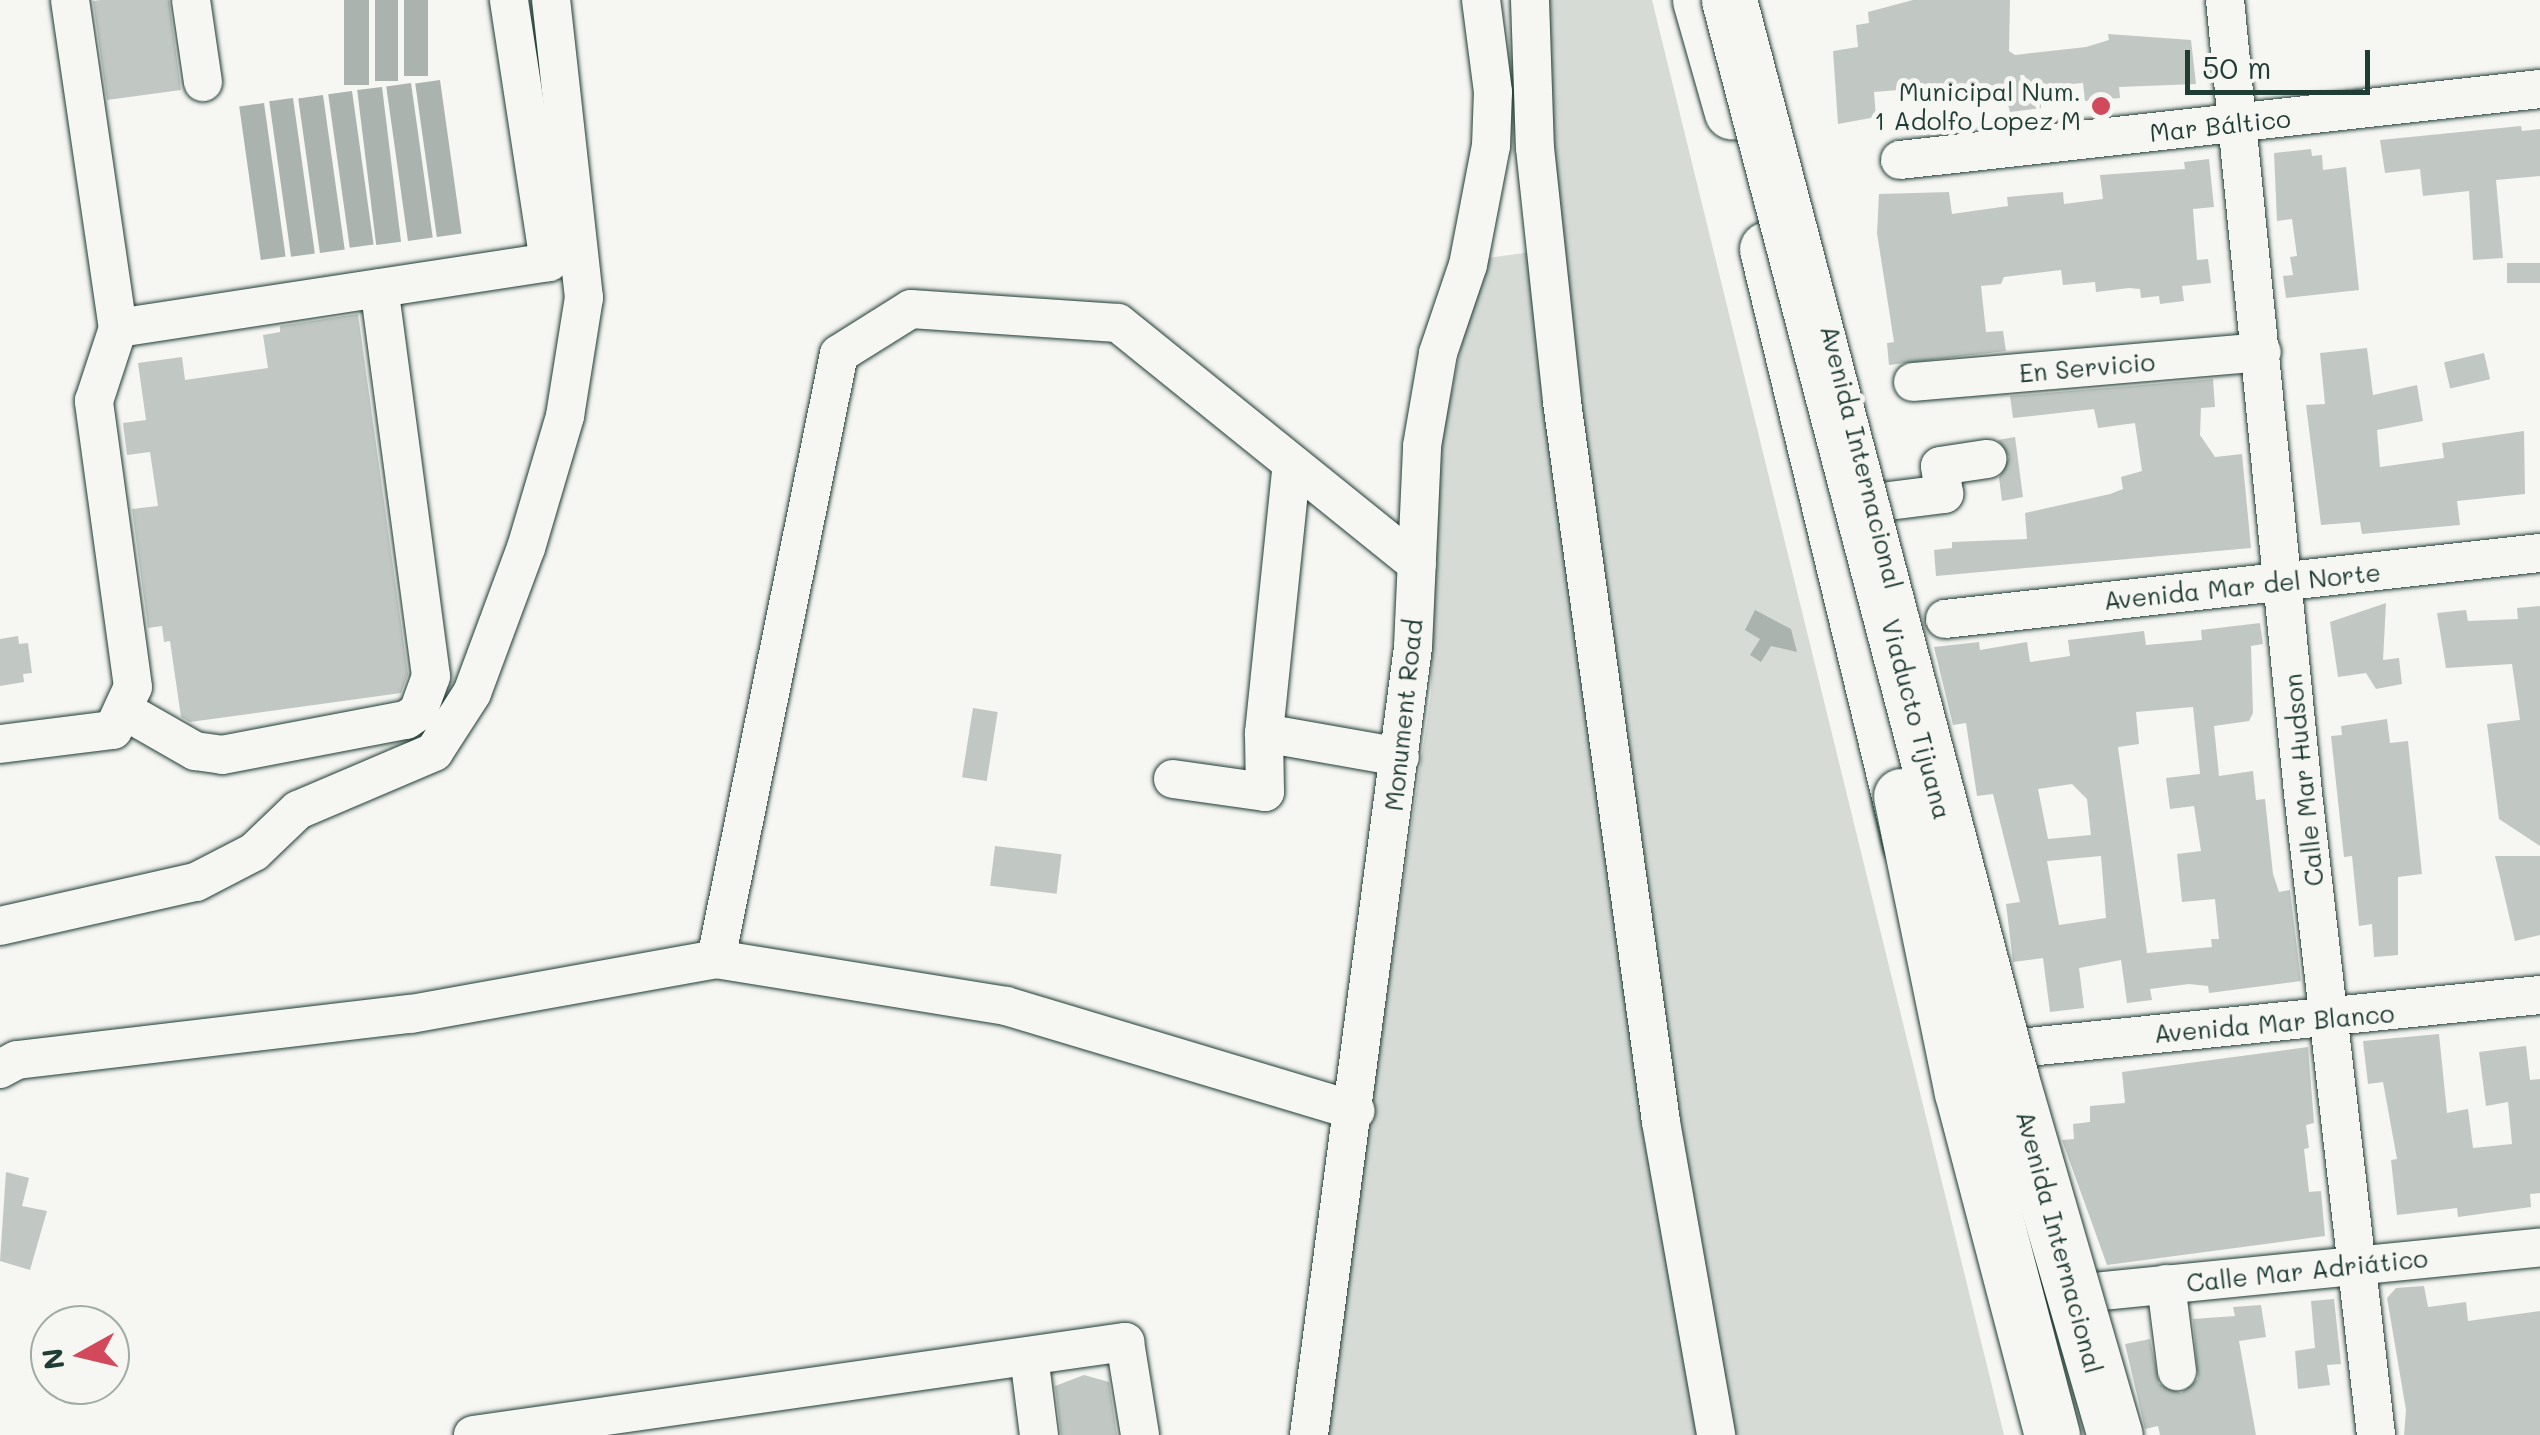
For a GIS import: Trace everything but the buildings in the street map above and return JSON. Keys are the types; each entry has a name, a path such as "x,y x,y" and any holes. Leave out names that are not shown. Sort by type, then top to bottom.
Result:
{"highway":[{"name":"Avenida Internacional","path":"1700,0 1747,164 1990,1174 2061,1435"},
{"name":"Viaducto Tijuana","path":"1712,0 1828,437 1962,1092 2052,1435"},
{"name":"Viaducto Tijuana","path":"1729,0 2011,1078 2114,1435"},
{"name":"Avenida Internacional","path":"1748,0 2009,1050 2114,1435"}],"street":[{"path":"0,744 113,730 133,687 94,400 118,328 70,0"},
{"path":"191,0 203,82"},
{"path":"118,328 549,262 509,0"},
{"path":"0,926 196,882 254,852 298,810 434,752 472,692 526,548 565,416 584,298 551,0"},
{"name":"Monument Road","path":"1308,1435 1356,1111 1400,757 1417,564 1422,446 1438,353 1468,265 1491,146 1493,92 1481,0"},
{"path":"1530,0 1536,148 1562,402 1661,1122 1716,1435"},
{"name":"Calle Mar Hudson","path":"2225,0 2328,1019 2376,1435"},
{"name":"Mar Báltico","path":"1900,160 2540,89"},
{"path":"125,711 195,751 222,755 406,720 418,712 430,676 379,288"},
{"path":"716,959 839,354 911,309 1118,324 1417,564"},
{"name":"En Servicio","path":"1913,382 2262,352"},
{"path":"1873,503 1944,494 1940,466 1987,459"},
{"path":"1173,779 1265,792 1264,732 1292,464"},
{"name":"Avenida Mar del Norte","path":"1944,619 2540,553"},
{"path":"1264,732 1400,757"},
{"path":"0,1069 17,1060 411,1014 716,959 1006,1006 1356,1111"},
{"name":"Avenida Mar Blanco","path":"2009,1050 2540,995"},
{"name":"Calle Mar Adriático","path":"2073,1294 2540,1247"},
{"path":"2166,1284 2176,1371"},
{"path":"473,1435 710,1418 1029,1356 1125,1342 1140,1435"},
{"path":"1029,1356 1039,1435"}],"shaded area":[{"path":"344,0 369,0 369,85 344,85"},
{"path":"375,0 398,0 398,81 375,81"},
{"path":"404,0 428,0 428,76 404,76"},
{"path":"1545,0 1652,0 2004,1435 1322,1435 1431,693 1433,478 1480,259 1561,248"},
{"path":"440,80 462,233 437,237 415,83"},
{"path":"411,83 433,237 408,241 386,86"},
{"path":"382,87 401,242 376,245 357,90"},
{"path":"352,91 374,244 350,248 328,94"},
{"path":"323,95 345,249 320,253 298,98"},
{"path":"293,98 315,253 291,257 269,101"},
{"path":"264,103 286,256 261,260 239,106"},
{"path":"1755,610 1791,629 1797,652 1771,646 1761,662 1750,655 1760,639 1745,630"}],"place":[{"name":"Municipal Num. 1 Adolfo Lopez M","path":"2101,106"}]}
